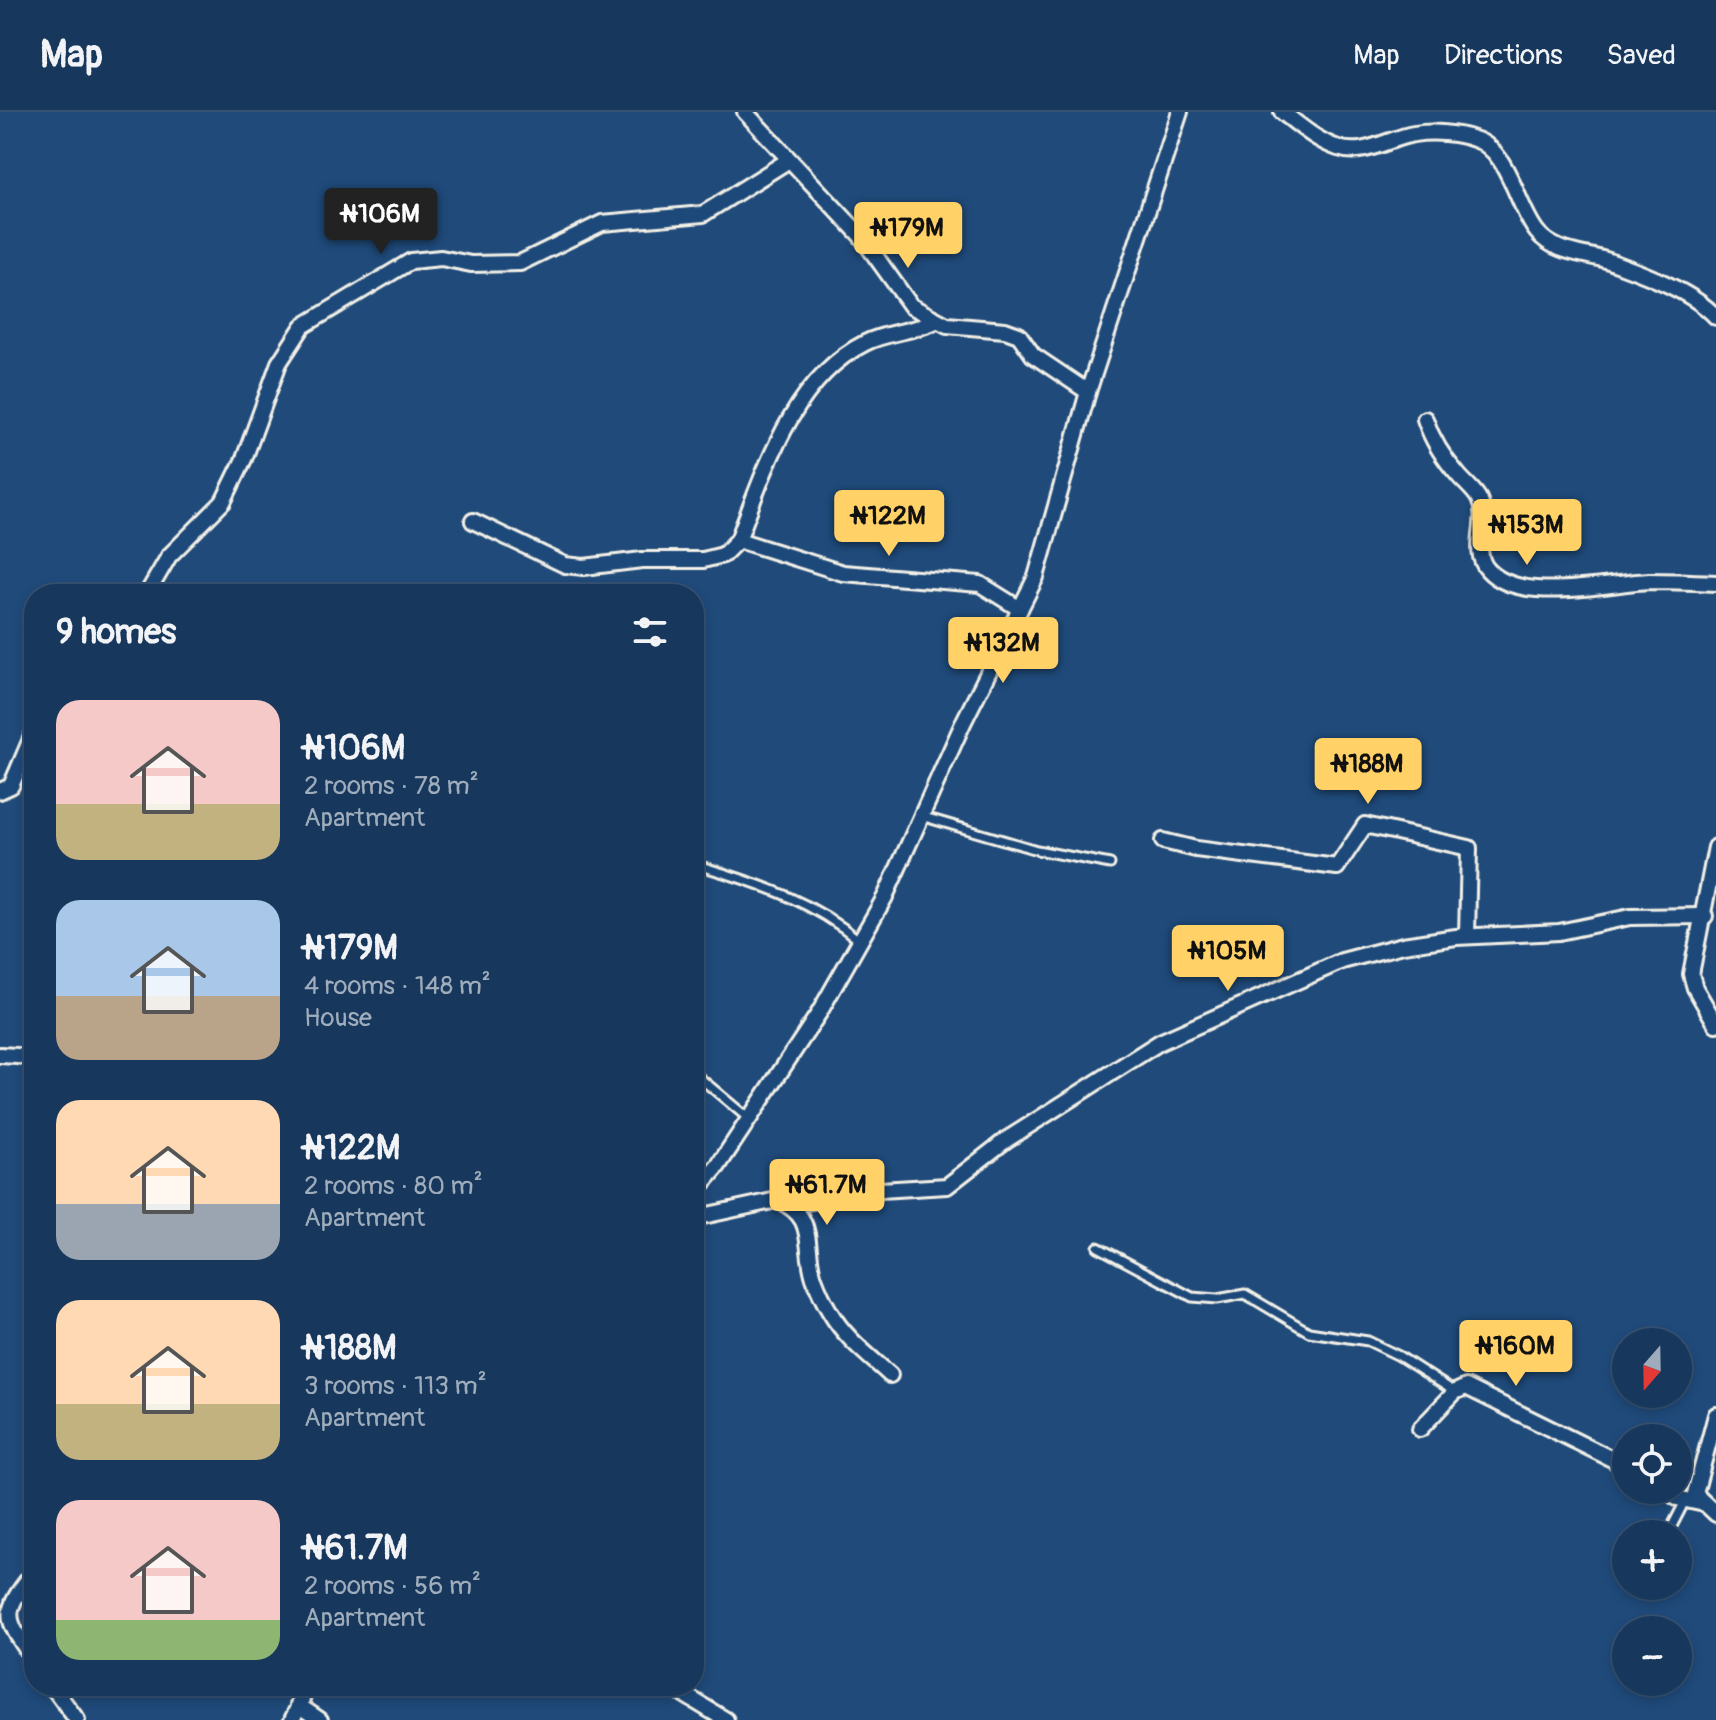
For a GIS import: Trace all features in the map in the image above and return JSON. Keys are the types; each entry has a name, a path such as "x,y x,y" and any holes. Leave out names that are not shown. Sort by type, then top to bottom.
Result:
{"street":[{"path":"745,112 861,236 911,306 936,321 1019,335 1033,355 1088,392"},
{"path":"704,1180 819,1013 885,897 1036,577 1088,392 1180,112"},
{"path":"1282,112 1315,137 1339,149 1353,151 1415,134 1452,134 1486,144 1497,157 1523,210 1548,243 1609,261 1655,281 1693,300 1716,317"},
{"path":"153,584 169,556 223,502 244,459 279,363 293,338 314,319 411,261 441,258 471,264 520,263 602,223 703,214 789,160"},
{"path":"473,521 565,565 584,567 642,560 703,560 723,555 738,540 794,410 812,386 866,343 913,331 936,321"},
{"path":"1425,419 1441,452 1479,499 1483,513 1481,559 1488,570 1503,580 1537,588 1563,589 1646,581 1716,583"},
{"path":"738,540 843,573 950,579 980,584 1020,609"},
{"path":"0,791 11,786 24,755"},
{"path":"1163,841 1196,849 1337,867 1365,825 1469,848 1467,936"},
{"path":"1716,847 1705,916 1691,974 1695,988 1716,1024"},
{"path":"789,1205 880,1190 947,1186 1018,1132 1160,1042 1342,961 1403,945 1467,936 1559,932 1630,917 1705,916"},
{"path":"0,1055 24,1056"},
{"path":"704,1216 777,1200 789,1205 808,1228 814,1278 830,1311 844,1334 890,1375"},
{"path":"1420,1429 1455,1392 1466,1387 1612,1459"},
{"path":"1716,1415 1695,1494 1700,1503 1716,1514"},
{"path":"1692,1502 1700,1503"},
{"path":"24,1584 12,1599 7,1613 10,1626 24,1646"},
{"path":"59,1696 77,1720"},
{"path":"292,1720 303,1696"},
{"path":"686,1696 726,1720"},
{"path":"298,1705 320,1720"}],"lane":[{"path":"921,816 1037,850 1110,864"},
{"path":"704,867 793,897 840,924 860,941"},
{"path":"704,1081 749,1119"},
{"path":"1098,1247 1192,1297 1217,1299 1245,1294 1309,1332 1368,1341 1399,1356 1455,1392"}]}
